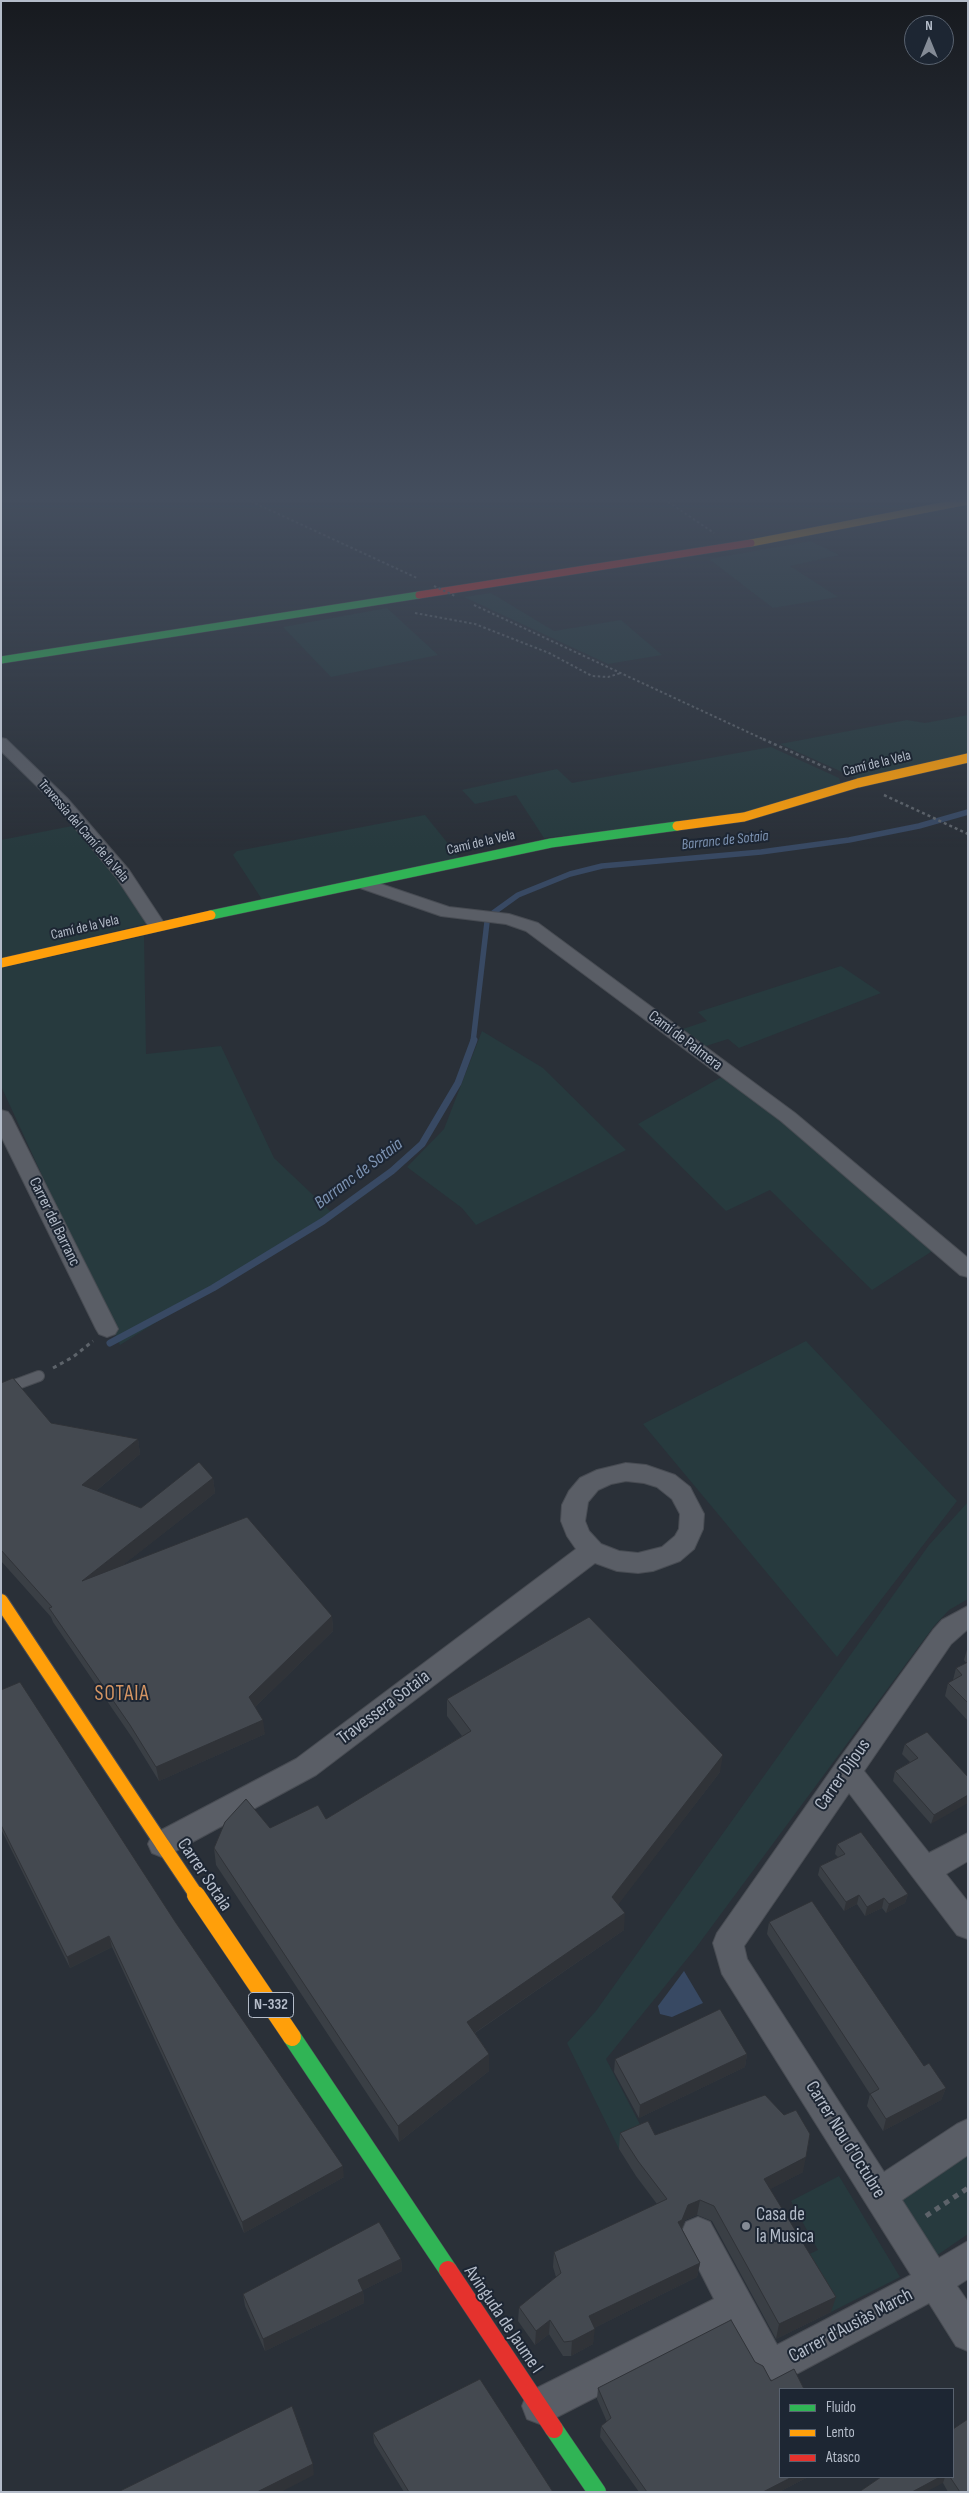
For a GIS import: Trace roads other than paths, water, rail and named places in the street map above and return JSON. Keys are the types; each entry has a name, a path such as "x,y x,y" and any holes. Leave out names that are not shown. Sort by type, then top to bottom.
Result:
{"main road":[{"path":"1,660 290,615"},
{"name":"Camí de la Vela","path":"1,963 157,926 366,884 551,843 744,817 858,783 968,758"},
{"name":"Carrer Sotaia","path":"1,1601 162,1844 381,2167"},
{"name":"Avinguda de Jaume I","path":"381,2167 597,2492"}],"street":[{"name":"Travessia del Camí de la Vela","path":"1,742 61,801 123,874 157,926"},
{"name":"Camí de Palmera","path":"366,884 447,912 509,919 532,926 788,1117 968,1270"},
{"name":"Carrer del Barranc","path":"1,1116 10,1152 107,1329"},
{"path":"626,1472 640,1473 666,1481 681,1492 692,1514 692,1529 685,1542 671,1554 653,1561 638,1563 617,1560 592,1551 580,1536 573,1521 574,1505 578,1496 589,1484 606,1476 626,1472"},
{"name":"Travessera Sotaia","path":"162,1844 306,1767 592,1551"},
{"name":"Carrer Dijous","path":"728,1943 847,1770 942,1637 951,1627 968,1616"},
{"path":"847,1770 968,1925"},
{"path":"926,1871 968,1846"},
{"name":"Carrer Nou d'Octubre","path":"728,1943 733,1964 968,2334"},
{"path":"880,2195 968,2135"},
{"name":"Carrer d'Ausiàs March","path":"698,2234 760,2352 766,2360 776,2363 786,2361 935,2281"},
{"path":"935,2281 968,2258"},
{"path":"540,2406 737,2306"}],"lane":[{"path":"1,1390 39,1376"}],"water":[{"path":"684,1971 703,2003 672,2017 660,2014 658,2006"}],"waterway":[{"name":"Barranc de Sotaia","path":"493,913 518,895 570,874 602,866 761,852 849,840 919,826 968,812"},
{"name":"Barranc de Sotaia","path":"473,1042 487,922"},
{"name":"Barranc de Sotaia","path":"110,1343 213,1288 323,1221 392,1171 422,1144 458,1083 474,1040"}],"place":[{"name":"Casa de la Musica","path":"746,2226"}],"district":[{"name":"SOTAIA","path":"122,1695"}]}
